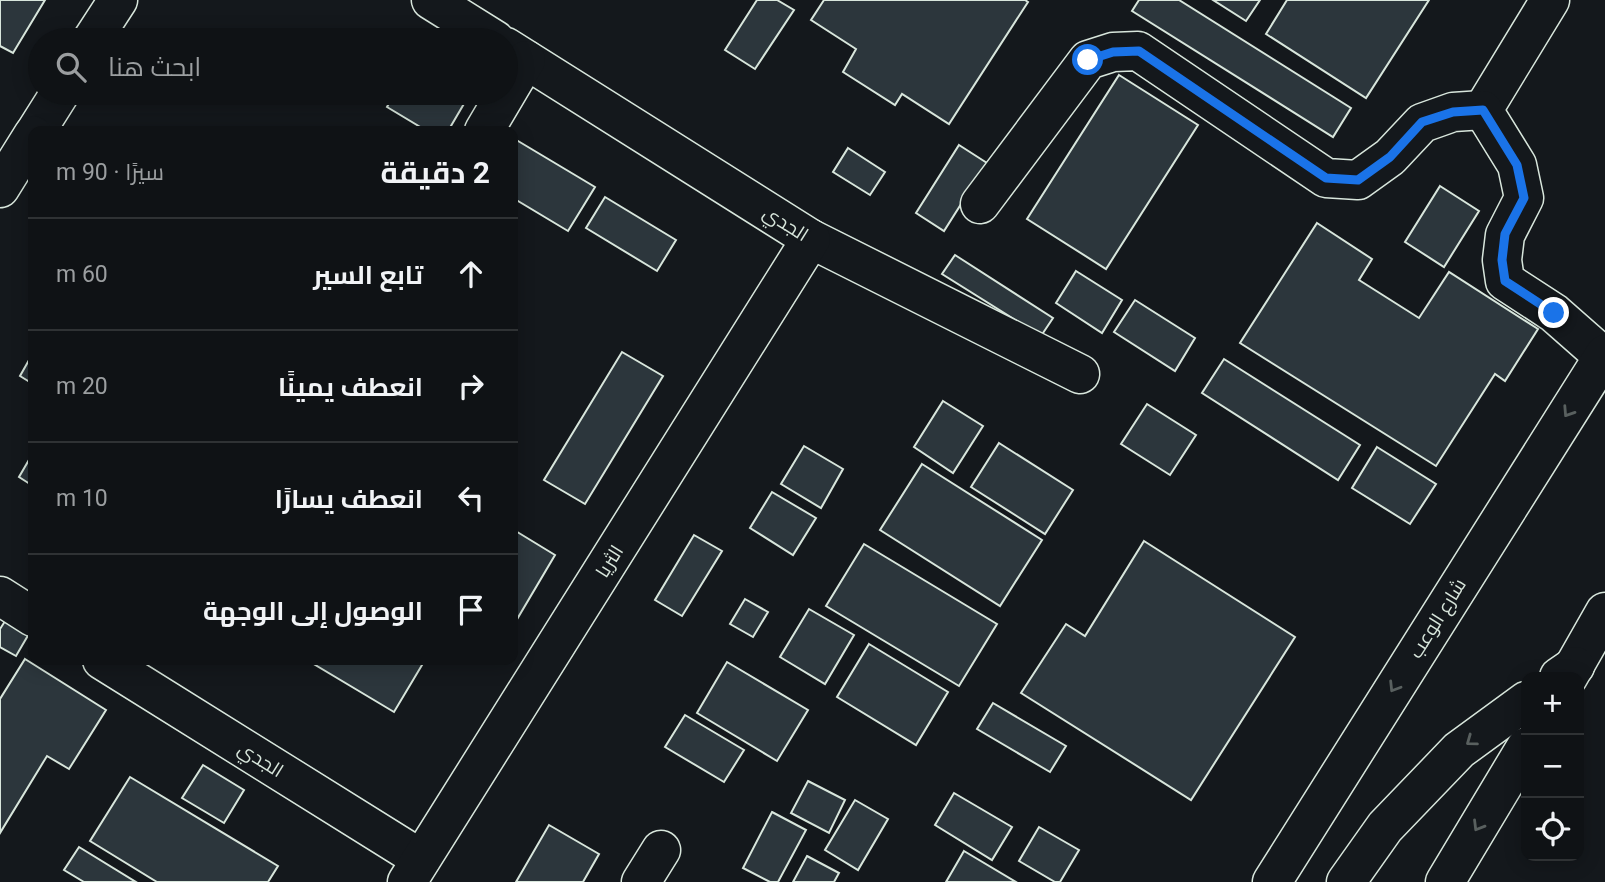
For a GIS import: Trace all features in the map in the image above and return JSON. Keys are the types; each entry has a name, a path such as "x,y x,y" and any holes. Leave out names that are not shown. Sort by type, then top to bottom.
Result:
{"main road":[{"path":"100,28 118,0"},
{"name":"الجدي","path":"431,0 476,28"},
{"path":"1483,110 1550,0"},
{"path":"980,204 1088,60 1113,52 1139,51 1326,178 1358,180 1390,157 1422,122 1453,112 1483,110"},
{"name":"الجدي","path":"518,55 811,239 1080,374"},
{"path":"39,126 52,105"},
{"path":"486,126 492,105"},
{"path":"1483,110 1517,165 1524,198 1505,234 1502,260 1505,281 1554,313 1604,355"},
{"path":"0,188 28,143"},
{"name":"الثريا","path":"414,871 811,239"},
{"name":"شارع الوعب","path":"1272,882 1604,355"},
{"path":"0,596 28,614"},
{"path":"1568,672 1605,612"},
{"name":"الجدي","path":"109,665 414,871"},
{"path":"1346,882 1385,827 1459,750 1521,705"},
{"path":"1445,882 1521,755"},
{"path":"641,882 661,850"}],"building":[{"path":"0,0 45,0 13,53 0,46"},
{"path":"757,0 777,0 794,10 755,69 725,50"},
{"path":"824,0 1028,2 949,124 902,94 895,105 843,72 856,49 811,20"},
{"path":"1139,0 1179,0 1351,108 1333,137 1132,11"},
{"path":"1213,0 1260,0 1246,21"},
{"path":"1287,0 1429,0 1366,98 1266,34"},
{"path":"1119,75 1198,125 1106,269 1027,219"},
{"path":"463,105 451,126 419,126 387,107"},
{"path":"518,141 595,187 568,231 518,201"},
{"path":"959,145 987,163 944,231 916,213"},
{"path":"848,148 885,172 870,195 833,172"},
{"path":"1440,186 1479,211 1444,267 1405,242"},
{"path":"605,197 676,240 657,271 586,228"},
{"path":"1317,223 1372,259 1359,280 1419,318 1449,272 1538,329 1505,381 1495,374 1436,466 1240,343"},
{"path":"955,255 1053,318 1041,336 942,274"},
{"path":"1076,271 1122,300 1102,333 1056,303"},
{"path":"1135,300 1195,338 1175,371 1114,332"},
{"path":"622,352 663,376 585,504 544,480"},
{"path":"1224,359 1360,445 1338,480 1202,393"},
{"path":"28,362 28,381 20,376"},
{"path":"943,401 983,426 953,473 914,447"},
{"path":"1147,404 1196,435 1170,475 1121,444"},
{"path":"999,443 1073,490 1045,534 971,487"},
{"path":"804,446 843,469 821,508 781,484"},
{"path":"1377,447 1436,484 1410,524 1352,488"},
{"path":"28,462 28,483 19,477"},
{"path":"922,464 1042,540 1000,606 880,530"},
{"path":"772,492 816,518 793,555 750,528"},
{"path":"518,532 555,555 518,618"},
{"path":"694,535 722,551 682,616 655,600"},
{"path":"1144,541 1295,637 1191,800 1021,693 1066,624 1085,636"},
{"path":"864,544 997,624 959,686 826,606"},
{"path":"745,599 768,612 753,637 730,624"},
{"path":"809,609 854,635 825,684 780,657"},
{"path":"7,618 28,631 16,656 0,647 0,629"},
{"path":"869,644 948,692 916,745 837,697"},
{"path":"25,659 28,665 35,665 106,710 69,769 47,756 0,833 0,699"},
{"path":"727,662 808,710 777,761 697,713"},
{"path":"315,665 422,665 394,712"},
{"path":"993,703 1066,746 1050,772 977,729"},
{"path":"685,715 744,750 724,782 665,747"},
{"path":"203,765 244,790 224,823 182,798"},
{"path":"130,777 278,866 268,882 157,882 90,841"},
{"path":"808,781 845,800 829,833 791,813"},
{"path":"954,793 1012,827 992,860 935,825"},
{"path":"855,800 888,819 858,870 825,850"},
{"path":"772,812 806,830 778,882 770,882 743,868"},
{"path":"549,825 599,854 583,882 516,882"},
{"path":"1039,827 1079,850 1060,882 1055,882 1019,861"},
{"path":"79,847 136,882 84,882 64,870"},
{"path":"964,851 1016,882 946,882"},
{"path":"807,856 839,873 834,882 793,882"}],"route":[{"path":"1088,60 1113,52 1139,51 1326,178 1358,180 1390,157 1422,122 1453,112 1483,110 1517,165 1524,198 1505,234 1502,260 1505,281 1554,313"}]}
